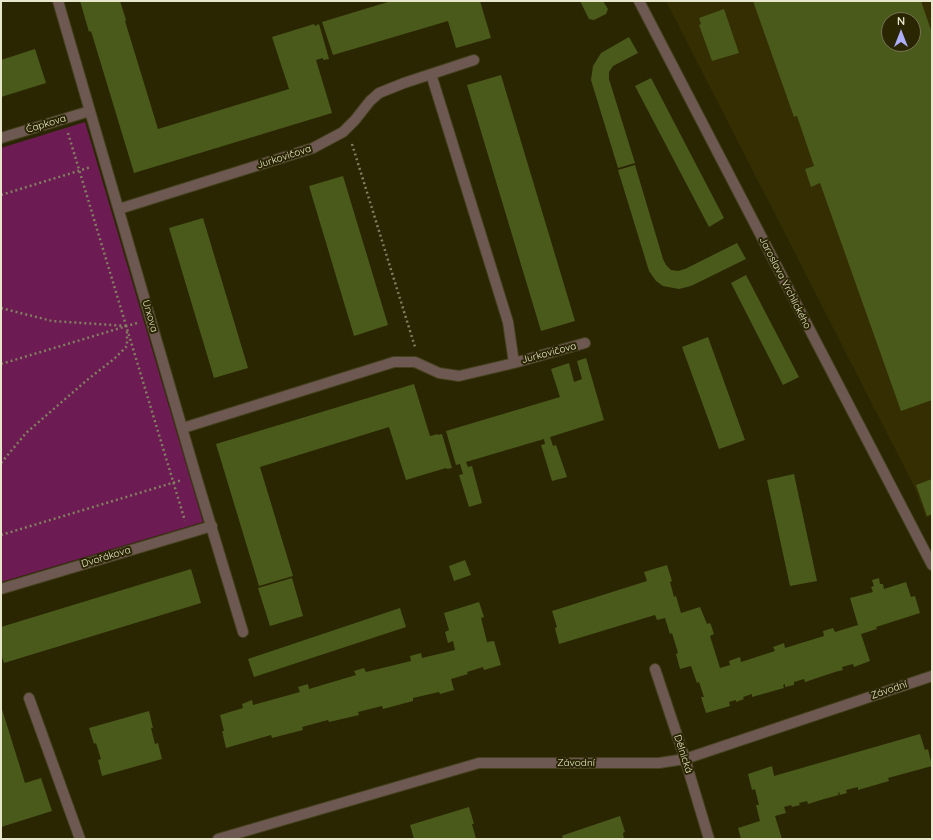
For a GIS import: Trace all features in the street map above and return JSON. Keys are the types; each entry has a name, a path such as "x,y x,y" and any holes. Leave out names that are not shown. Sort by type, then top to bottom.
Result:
{"street":[{"name":"Urxova","path":"58,1 196,476 243,632"},
{"name":"Jaroslava Vrchlického","path":"639,1 932,565"},
{"name":"Jurkovičova","path":"119,210 312,148 343,132 379,93 404,83 474,60"},
{"name":"Jurkovičova","path":"431,74 508,322 514,363"},
{"name":"Čapkova","path":"1,138 90,111"},
{"name":"Jurkovičova","path":"183,428 394,362 415,362 439,373 459,376 514,363 585,343"},
{"name":"Dvořákova","path":"1,589 212,526"},
{"name":"Dělnická","path":"655,669 685,759 709,839"},
{"name":"Závodní","path":"218,839 479,763 658,763 685,759 932,676"},
{"path":"29,698 80,839"}],"path":[{"path":"64,119 189,533"},
{"path":"347,128 420,364"},
{"path":"1,195 105,163"},
{"path":"1,308 52,321 127,326"},
{"path":"1,364 151,318"},
{"path":"1,463 26,433 87,380 114,359 127,346 127,326"},
{"path":"1,535 196,476"}],"shaded area":[{"path":"666,1 932,1 932,516 926,518 914,486"},
{"path":"85,122 203,522 1,582 1,148"}],"building":[{"path":"80,1 120,1 158,129 289,89 272,37 314,24 315,26 319,24 329,59 323,60 323,58 316,60 332,113 134,173 91,31 89,32"},
{"path":"391,1 480,1 491,38 456,48 448,21 333,55 322,22"},
{"path":"580,1 603,1 608,9 606,14 594,20 589,19"},
{"path":"753,1 921,1 932,33 932,400 901,411 820,183 811,187 805,169 814,166 797,116 794,117"},
{"path":"724,9 739,53 712,61 699,25 701,24 699,18"},
{"path":"629,37 638,53 613,66 609,72 609,79 635,163 618,168 591,80 593,66 601,53"},
{"path":"35,49 46,83 1,97 1,60"},
{"path":"501,75 575,321 541,331 467,85"},
{"path":"651,78 724,218 709,227 635,86"},
{"path":"635,165 663,259 671,270 678,271 685,269 737,243 746,259 691,286 679,289 663,286 656,281 649,271 618,170"},
{"path":"343,176 388,325 354,336 309,186"},
{"path":"203,218 248,368 214,378 169,228"},
{"path":"746,275 799,377 783,385 731,283"},
{"path":"708,337 745,440 719,449 682,347"},
{"path":"586,358 604,420 550,437 553,446 556,445 567,477 552,481 541,445 545,444 544,439 466,462 468,467 472,466 482,503 469,507 459,475 463,474 460,464 456,465 446,431 560,397 551,369 569,363 574,382 582,379 577,361"},
{"path":"414,384 430,436 442,434 452,468 446,468 406,480 389,427 260,467 293,576 259,586 216,444"},
{"path":"794,474 817,581 790,586 767,480"},
{"path":"932,479 932,514 927,516 916,485"},
{"path":"465,560 471,575 454,581 449,566"},
{"path":"667,565 672,581 670,582 674,597 676,596 681,613 700,607 707,624 710,623 714,634 710,636 720,668 730,665 729,661 740,657 741,662 775,651 773,647 784,643 785,648 824,636 823,631 833,628 835,632 858,625 850,598 873,592 871,587 874,586 872,580 879,578 880,584 883,584 884,589 906,582 911,597 915,596 920,613 876,627 877,629 861,634 870,661 854,667 853,664 842,667 843,670 805,682 804,679 794,682 794,685 785,687 785,684 783,685 784,688 752,697 752,694 743,697 744,699 736,702 736,700 729,702 730,706 706,713 701,697 704,697 691,666 680,669 676,654 678,653 672,633 670,634 665,618 657,620 655,615 559,644 555,628 557,627 552,611 647,581 644,572"},
{"path":"191,569 201,603 4,663 1,654 1,627"},
{"path":"292,578 303,616 270,626 258,588"},
{"path":"479,602 484,617 481,618 487,642 494,641 501,665 484,670 483,667 467,672 468,674 451,679 454,690 440,694 439,692 413,698 413,701 383,709 382,706 358,712 359,715 329,722 328,720 302,727 303,730 272,738 271,735 226,748 220,715 243,708 242,704 252,700 253,705 300,692 298,687 308,684 309,689 356,675 354,671 364,668 366,672 411,661 410,656 421,653 422,658 455,650 453,641 448,643 445,632 449,630 444,613"},
{"path":"400,608 406,627 254,677 248,659"},
{"path":"1,706 25,783 41,778 52,811 1,827"},
{"path":"149,711 155,744 158,743 162,759 102,776 98,760 101,759 89,728"},
{"path":"920,734 925,750 928,749 932,766 888,778 889,781 858,790 858,787 846,790 847,793 840,795 839,792 839,795 808,804 807,801 799,803 800,805 784,807 786,813 775,816 782,839 741,839 738,828 760,821 756,805 759,805 755,789 752,790 748,774 772,766 774,776"},
{"path":"469,807 474,824 472,824 476,839 414,839 410,825"},
{"path":"620,816 625,832 623,833 624,839 563,839 562,836 564,835"}]}
